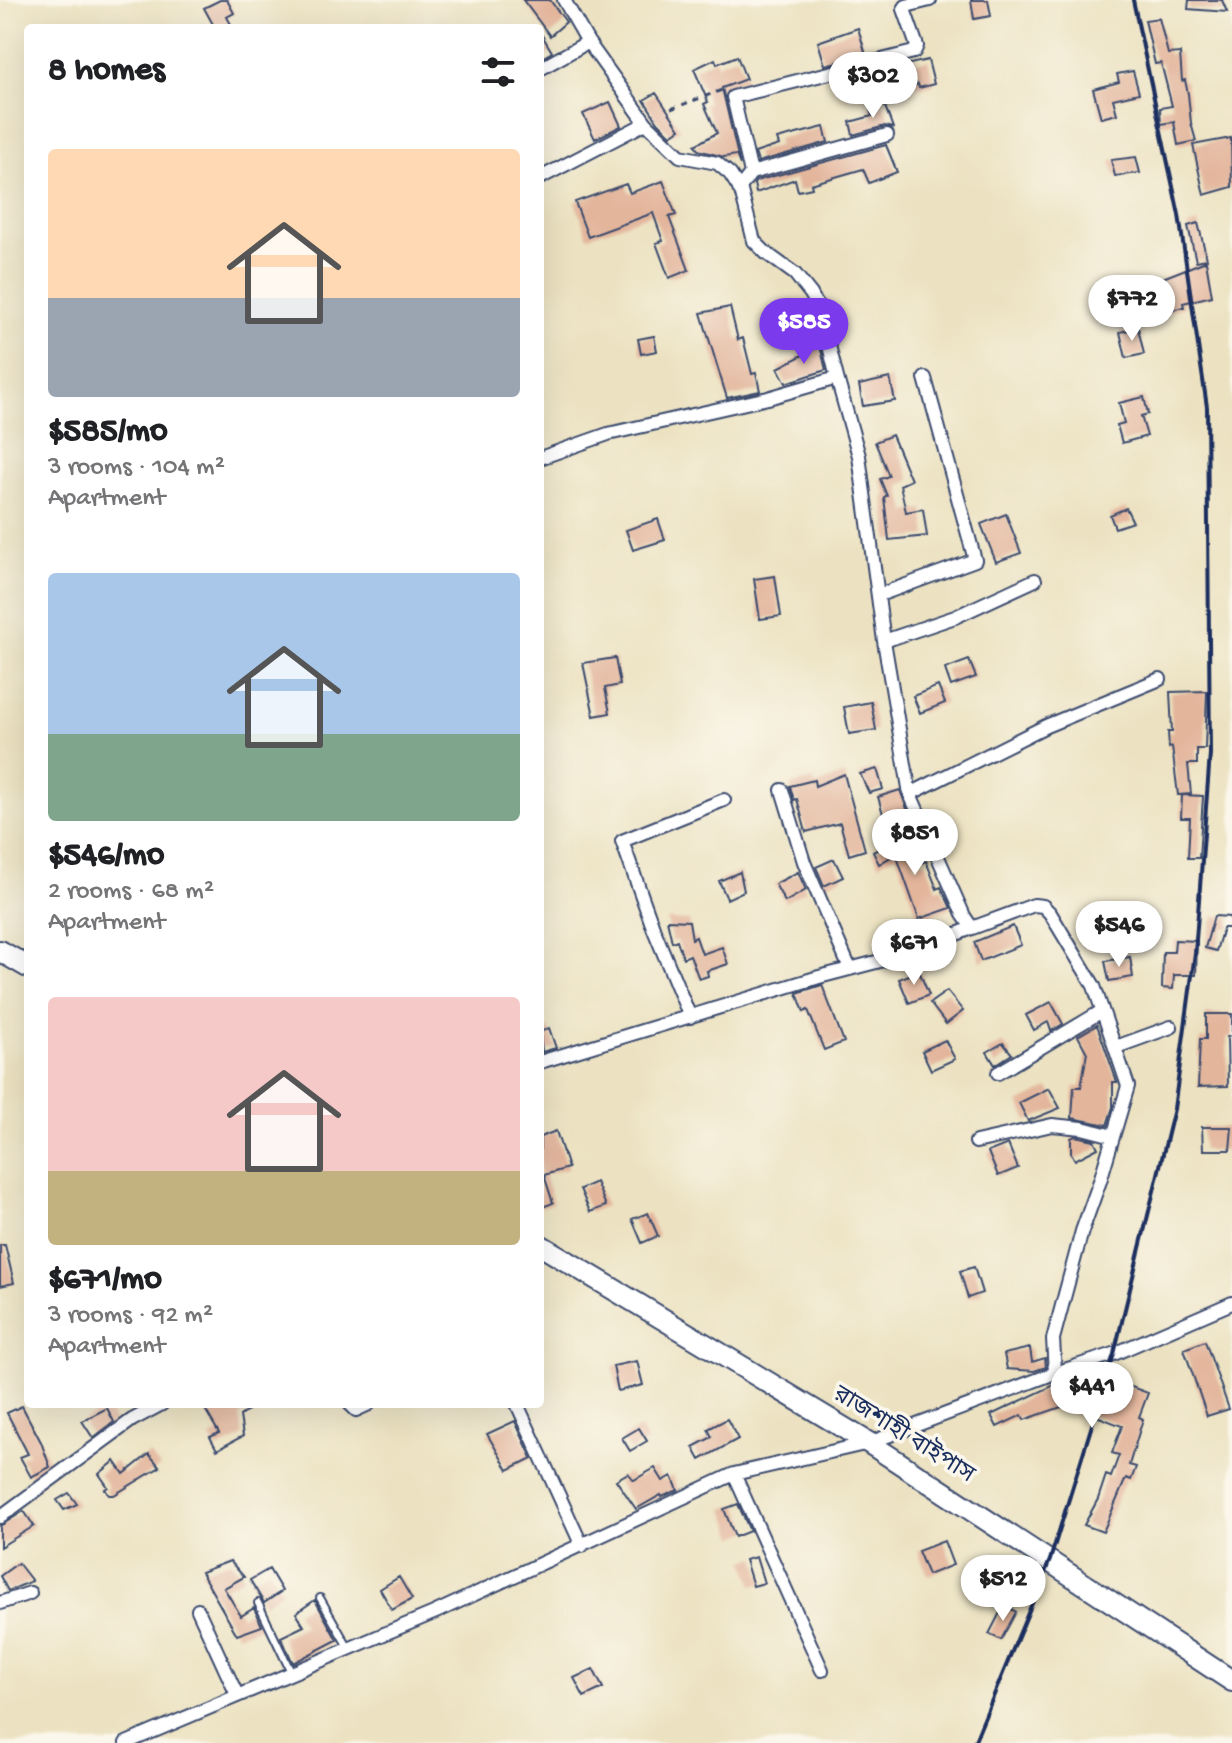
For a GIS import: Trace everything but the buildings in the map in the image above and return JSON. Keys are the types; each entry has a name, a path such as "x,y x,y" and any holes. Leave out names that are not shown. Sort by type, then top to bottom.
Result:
{"highway":[{"path":"0,951 24,965"},
{"name":"রাজশাহী বাইপাস","path":"544,1247 869,1443 1232,1681"}],"street":[{"path":"564,0 588,42 646,123 680,156 717,163 730,174 739,189 754,241 795,274 821,313 859,456 884,641 910,794 972,928"},
{"path":"751,173 733,97 914,52 917,46 904,9 930,0"},
{"path":"544,67 588,42"},
{"path":"544,176 646,123"},
{"path":"739,189 751,173 887,135"},
{"path":"544,457 608,434 768,398 837,378"},
{"path":"879,595 975,560 925,378"},
{"path":"884,641 955,617 1035,580"},
{"path":"910,794 1046,726 1160,679"},
{"path":"782,790 804,862 850,969"},
{"path":"690,1017 622,841 724,800"},
{"path":"544,1061 903,955 1028,907 1043,906 1083,965 1128,1086 1082,1231 1053,1339 1055,1373"},
{"path":"998,1073 1102,1011"},
{"path":"1116,1047 1171,1027"},
{"path":"976,1142 1052,1125 1113,1136"},
{"path":"126,1743 436,1612 734,1474 869,1443 1114,1354 1231,1306"},
{"path":"0,1517 132,1420 154,1408"},
{"path":"519,1408 582,1546"},
{"path":"734,1474 822,1670"},
{"path":"0,1603 30,1593"},
{"path":"198,1610 237,1695"}],"lane":[{"path":"320,1598 348,1647"},
{"path":"258,1603 291,1672"}],"path":[{"path":"671,109 724,89 730,90 733,97"}],"railway":[{"path":"974,1743 1050,1560 1114,1354 1174,1109 1195,953 1210,754 1207,407 1179,215 1133,0"}]}
